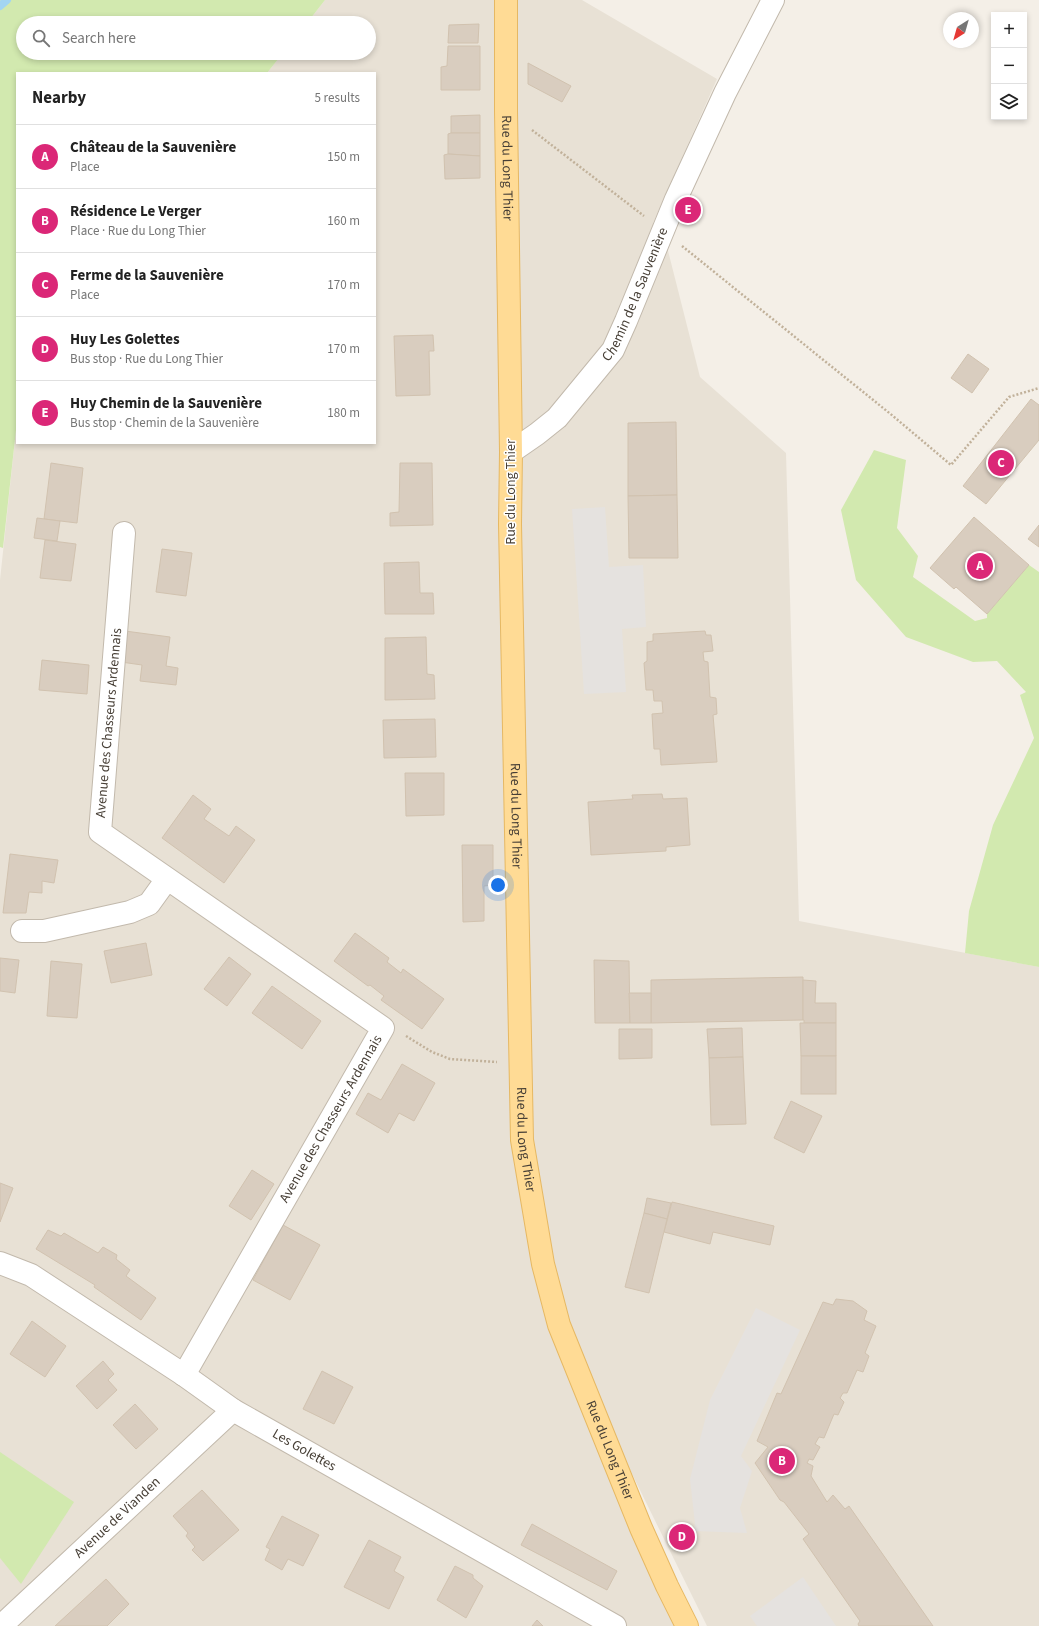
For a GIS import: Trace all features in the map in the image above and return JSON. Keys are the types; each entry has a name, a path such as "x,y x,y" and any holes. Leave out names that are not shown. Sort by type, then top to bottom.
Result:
{"main road":[{"name":"Rue du Long Thier","path":"506,0 506,111 511,452 510,531 522,1140 543,1264 558,1325 641,1528 686,1626"}],"street":[{"name":"Chemin de la Sauvenière","path":"511,452 557,418 613,350 663,230 725,93 755,38 773,0"},
{"name":"Avenue des Chasseurs Ardennais","path":"124,533 100,832 383,1028 184,1375"},
{"path":"22,931 44,931 130,912 149,904 167,879"},
{"name":"Les Golettes","path":"0,1263 31,1275 184,1375 233,1410 616,1626"},
{"name":"Avenue de Vianden","path":"1,1626 233,1410"}],"path":[{"path":"506,111 663,230 893,416 951,465 1009,397 1039,388"},
{"path":"383,1028 402,1034 432,1052 450,1059 521,1063"}],"shaded area":[{"path":"325,0 582,0 717,79 653,223 663,231 700,377 786,453 799,921 1039,967 1039,1626 707,1626 562,1332 687,1626 0,1626 0,580 16,430 16,444 376,444 376,72 268,72 277,60 376,60 376,16 312,16"},
{"path":"605,507 609,567 643,565 646,627 622,629 626,692 584,694 572,509"},
{"path":"756,1308 800,1330 741,1456 752,1471 740,1508 747,1533 694,1531 695,1524 690,1479 710,1400"},
{"path":"803,1577 836,1626 757,1626 750,1616"}],"green space":[{"path":"0,0 325,0 312,16 16,16 16,60 277,60 268,72 16,72 16,430 3,548 0,547"},
{"path":"874,450 906,460 897,528 918,556 913,577 975,621 987,618 987,614 1029,565 1039,572 1039,967 965,953 969,911 993,825 1034,738 1020,695 1026,692 997,661 973,662 906,637 856,580 841,510"},
{"path":"0,1452 74,1502 21,1584 0,1558"}],"building":[{"path":"479,24 478,43 448,43 449,25"},
{"path":"448,46 480,46 480,90 441,90 441,67 447,66"},
{"path":"528,63 571,86 562,102 528,84"},
{"path":"480,115 480,133 451,133 451,116"},
{"path":"480,133 480,156 448,154 448,134"},
{"path":"444,155 480,156 480,178 445,179"},
{"path":"433,335 434,351 429,351 430,395 396,396 394,336"},
{"path":"968,354 989,369 972,393 951,378"},
{"path":"1031,399 1039,405 1039,440 986,504 963,486"},
{"path":"676,422 677,495 628,496 628,423"},
{"path":"51,463 83,468 77,523 44,519"},
{"path":"400,463 432,463 433,525 390,526 390,513 399,512"},
{"path":"677,495 678,558 629,558 628,496"},
{"path":"974,517 1029,565 987,614 956,587 954,589 930,568"},
{"path":"37,518 60,521 57,541 34,538"},
{"path":"1039,525 1039,547 1028,539"},
{"path":"45,540 76,544 71,581 40,578"},
{"path":"162,549 192,553 186,596 156,592"},
{"path":"419,562 420,593 433,593 434,614 385,614 384,563"},
{"path":"125,631 170,637 166,666 178,668 176,685 140,681 142,665 121,662"},
{"path":"705,631 706,635 711,635 713,651 703,652 704,661 708,662 710,697 716,698 717,714 713,715 717,762 661,765 660,749 654,749 652,714 663,713 662,701 654,701 653,690 646,690 644,663 647,661 647,642 653,641 653,634"},
{"path":"426,637 427,674 434,675 435,699 385,700 385,638"},
{"path":"42,660 89,665 87,694 39,690"},
{"path":"435,719 436,757 384,758 383,720"},
{"path":"405,773 444,773 444,815 406,816"},
{"path":"662,794 663,799 687,798 690,845 666,847 666,851 591,855 588,802 633,799 632,795"},
{"path":"193,795 211,809 204,819 229,836 236,826 255,840 224,883 162,838"},
{"path":"462,845 493,845 493,885 484,886 484,921 463,922"},
{"path":"10,854 58,860 54,883 42,881 42,893 29,892 26,913 3,913"},
{"path":"355,933 389,958 387,962 401,973 403,969 444,999 422,1029 381,1000 384,996 370,985 368,986 334,961"},
{"path":"146,943 152,975 111,983 104,951"},
{"path":"229,957 251,974 227,1006 204,989"},
{"path":"0,958 19,960 15,993 0,991"},
{"path":"594,960 629,961 630,1023 595,1023"},
{"path":"51,961 82,964 77,1018 47,1016"},
{"path":"803,977 803,1020 651,1023 651,980"},
{"path":"803,980 816,981 815,1003 836,1003 836,1023 804,1023"},
{"path":"272,986 321,1021 302,1049 252,1013"},
{"path":"629,993 651,993 651,1023 630,1023"},
{"path":"800,1023 836,1023 836,1056 801,1056"},
{"path":"742,1028 743,1057 709,1058 707,1029"},
{"path":"619,1029 652,1029 652,1058 619,1059"},
{"path":"801,1056 836,1056 836,1094 801,1094"},
{"path":"743,1057 746,1124 711,1125 709,1058"},
{"path":"402,1064 435,1083 414,1121 399,1113 388,1133 356,1114 368,1093 381,1100"},
{"path":"791,1101 822,1116 804,1153 774,1138"},
{"path":"252,1170 274,1184 251,1220 229,1206"},
{"path":"0,1183 13,1188 0,1222"},
{"path":"647,1198 671,1203 667,1219 644,1213"},
{"path":"672,1202 774,1226 770,1245 713,1232 710,1244 664,1232"},
{"path":"644,1213 667,1219 649,1293 625,1287"},
{"path":"283,1225 320,1245 290,1300 253,1280"},
{"path":"48,1230 61,1236 64,1233 98,1253 103,1247 117,1255 116,1259 130,1270 126,1276 156,1298 141,1320 94,1287 95,1285 36,1249"},
{"path":"836,1299 853,1301 867,1311 864,1320 876,1326 865,1353 869,1356 863,1372 857,1370 847,1393 843,1393 840,1398 844,1402 838,1415 834,1414 824,1438 819,1437 815,1444 820,1447 813,1460 809,1459 807,1463 813,1466 811,1476 827,1502 833,1495 845,1509 849,1506 933,1626 859,1626 858,1624 860,1621 803,1539 809,1534 784,1502 780,1500 755,1463 768,1447 757,1441 777,1393 781,1394 823,1302 833,1305"},
{"path":"32,1321 66,1346 45,1377 10,1354"},
{"path":"103,1361 114,1374 108,1380 117,1390 97,1409 76,1386"},
{"path":"322,1371 353,1387 334,1424 303,1409"},
{"path":"135,1404 158,1429 136,1449 113,1425"},
{"path":"202,1490 239,1530 203,1561 192,1550 195,1547 186,1536 188,1533 173,1516"},
{"path":"282,1516 319,1535 303,1566 288,1559 282,1570 265,1560 270,1549 266,1547"},
{"path":"532,1524 617,1571 607,1590 521,1545"},
{"path":"369,1540 401,1557 394,1571 404,1577 389,1609 344,1587"},
{"path":"455,1566 473,1575 473,1578 483,1586 466,1618 437,1600"},
{"path":"106,1579 129,1604 107,1626 55,1626"},
{"path":"537,1620 543,1626 532,1626"}],"waterway":[{"path":"0,6 7,0"}],"place":[{"name":"Huy Chemin de la Sauvenière","path":"688,210"},
{"name":"Ferme de la Sauvenière","path":"1001,463"},
{"name":"Château de la Sauvenière","path":"980,566"},
{"name":"Résidence Le Verger","path":"782,1461"},
{"name":"Huy Les Golettes","path":"682,1537"}]}
